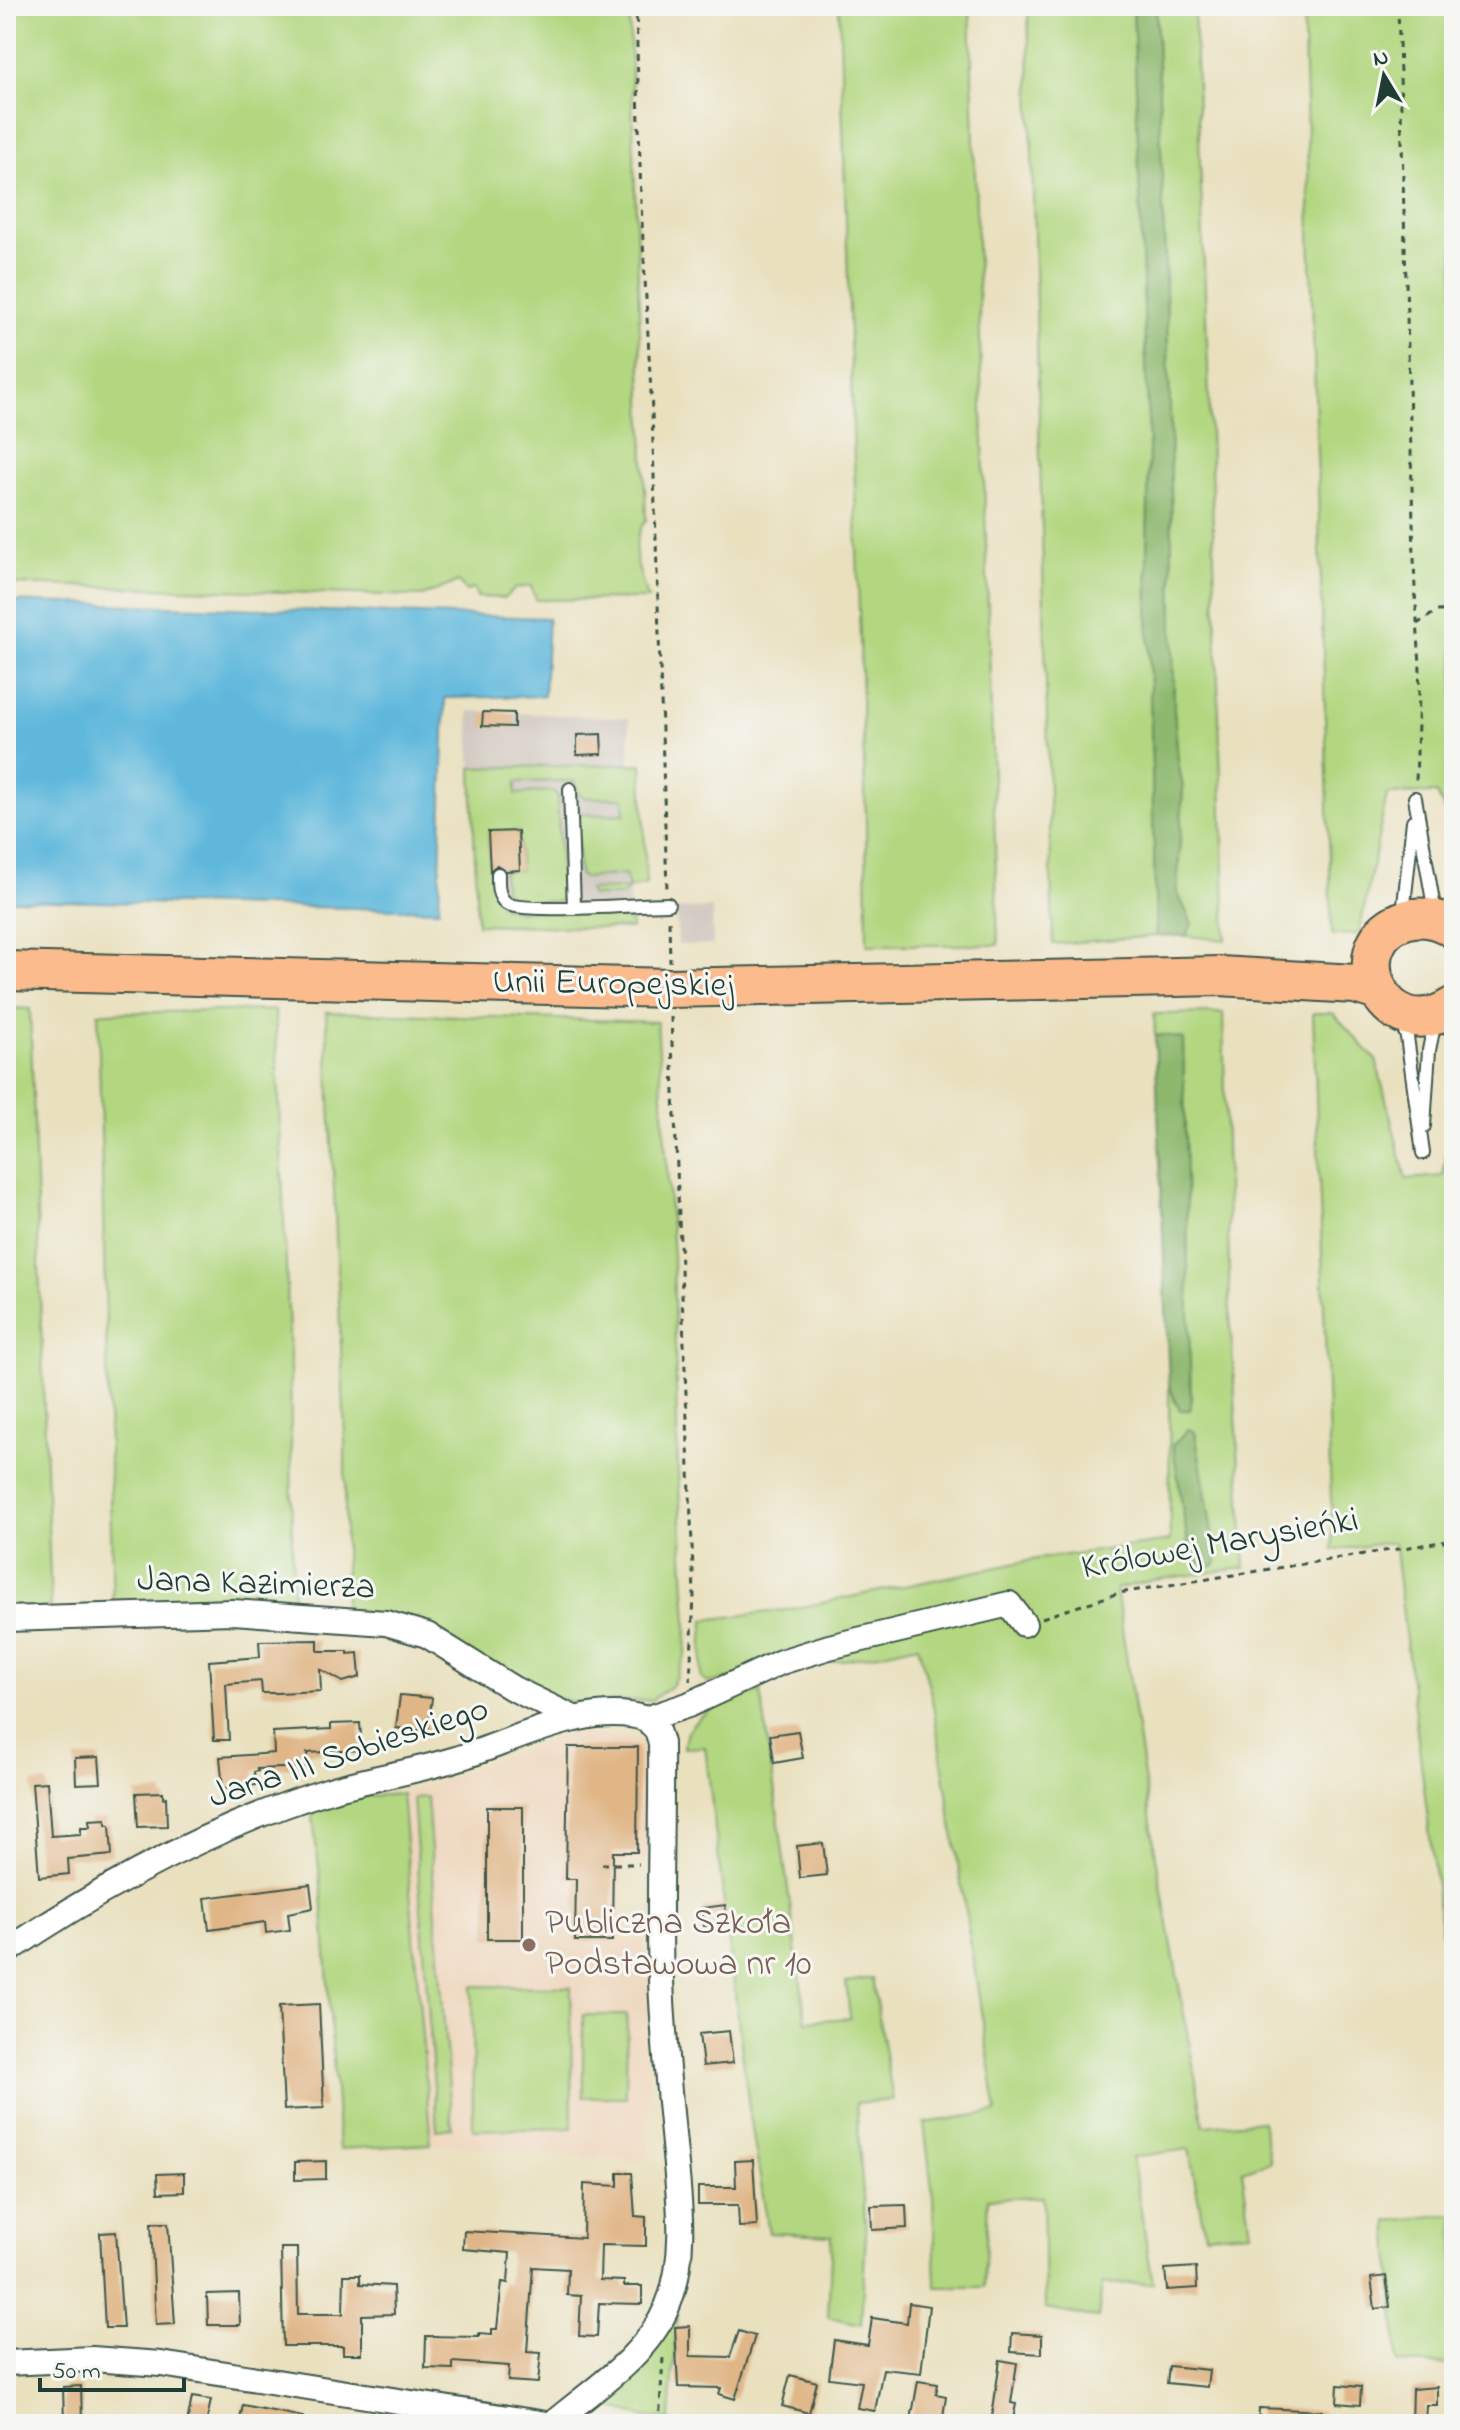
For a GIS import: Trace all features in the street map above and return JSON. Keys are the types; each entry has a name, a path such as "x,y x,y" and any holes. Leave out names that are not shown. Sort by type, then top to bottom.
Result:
{"main road":[{"name":"Unii Europejskiej","path":"1220,976 1340,961 1417,929"},
{"path":"1386,1001 1371,970 1417,929"},
{"name":"Unii Europejskiej","path":"6,971 670,988 1220,976 1355,984 1410,1017 1445,1011"}],"street":[{"path":"6,2363 92,2359 161,2364 542,2424 608,2377 645,2341 665,2311 676,2276 679,2237 678,2182 661,1979 661,1743 657,1730 646,1719 688,1705 781,1662 829,1647 1009,1604 1024,1624"},
{"name":"Jana Kazimierza","path":"6,1619 233,1612 386,1623 427,1635 512,1688 576,1719"},
{"name":"Jana III Sobieskiego","path":"6,1952 155,1861 220,1831 328,1791 464,1757 576,1719 607,1715 646,1719"}],"lane":[{"path":"570,789 574,908"},
{"path":"1415,798 1429,894 1417,929"},
{"path":"1415,798 1417,929"},
{"path":"498,874 499,891 506,903 513,906 574,908 668,904"},
{"path":"1386,1001 1407,1037 1423,1153 1429,1050 1445,1011"}],"path":[{"path":"636,6 694,1595 688,1705"},
{"path":"1398,6 1420,665 1415,798"},
{"path":"1417,624 1437,611 1454,610"},
{"name":"Królowej Marysieńki","path":"1024,1624 1119,1593 1454,1540"},
{"path":"602,1864 650,1865"},
{"path":"659,2424 663,2357"}],"shaded area":[{"path":"469,711 629,718 630,764 642,764 646,884 629,889 631,929 477,924"},
{"path":"712,908 713,945 678,945 676,909"},
{"name":"Publiczna Szkoła Podstawowa nr 10","path":"569,1732 643,1741 647,1745 648,1860 622,1861 622,1940 644,1941 642,1967 649,1976 648,2162 431,2144 402,1794"}],"green space":[{"path":"6,6 629,6 646,520 637,539 636,559 648,599 536,600 531,586 516,588 504,598 477,597 474,588 466,591 458,582 422,596 6,584"},
{"path":"839,6 970,6 998,945 867,945 866,822"},
{"path":"1028,6 1133,6 1149,447 1147,560 1156,936 1053,944"},
{"path":"1133,6 1156,6 1170,406 1174,709 1183,788 1177,892 1192,924 1186,936 1156,936 1147,560 1149,447"},
{"path":"1156,6 1194,6 1226,940 1186,936 1192,924 1177,892 1183,788 1174,709 1170,406"},
{"path":"1303,6 1454,6 1454,834 1437,793 1387,794 1359,934 1332,935"},
{"path":"642,764 646,884 629,889 625,874 584,878 579,874 576,812 625,814 624,798 587,798 579,794 574,781 516,782 516,794 552,791 557,795 562,899 512,901 504,889 503,871 520,870 518,831 488,833 490,871 493,872 494,893 501,905 518,911 630,908 631,929 477,924 472,768"},
{"path":"629,889 622,896 592,896 589,890"},
{"path":"6,1008 30,1009 51,1607 6,1610"},
{"path":"275,1010 290,1358 293,1605 113,1606 98,1013"},
{"path":"326,1012 657,1022 673,1257 678,1471 687,1622 686,1655 672,1685 652,1700 587,1703 548,1698 345,1611 345,1435"},
{"path":"1223,1013 1230,1314 1245,1568 1153,1580 1116,1589 1157,1863 1204,2126 1262,2121 1270,2162 1242,2171 1251,2232 1205,2235 1189,2149 1132,2157 1153,2283 1102,2284 1098,2318 1045,2309 1043,2197 988,2199 984,2287 936,2287 933,2197 924,2123 997,2112 932,1698 918,1645 707,1683 701,1678 704,1620 786,1610 1037,1559 1170,1541 1169,1385 1175,1402 1190,1410 1191,1406 1183,1040 1166,1035 1155,1036 1154,1014","holes":["1189,1429 1195,1432 1217,1561 1190,1558 1173,1446"]},
{"path":"1313,1013 1333,1013 1376,1060 1406,1179 1443,1176 1454,1109 1454,1540 1444,1542 1454,1649 1454,2033 1394,1542 1333,1550"},
{"path":"1155,1036 1183,1039 1190,1410 1180,1410 1169,1385"},
{"path":"1189,1429 1195,1432 1217,1561 1216,1565 1209,1567 1190,1558 1173,1445"},
{"path":"761,1692 806,2021 850,2018 846,1982 872,1978 893,2100 856,2103 866,2234 861,2324 828,2317 832,2236 769,2233 750,2116 705,1747 684,1748 687,1732 703,1715 731,1700"},
{"path":"402,1794 431,2144 339,2149 322,1894 312,1810 347,1797"},
{"path":"427,1797 452,2128 437,2130 413,1798"},
{"path":"472,1986 571,1987 572,2128 473,2130"},
{"path":"583,2015 627,2015 626,2097 583,2097"},
{"path":"1454,2214 1454,2365 1398,2363 1388,2221"},
{"path":"677,2315 670,2420 601,2405"}],"water":[{"path":"6,601 548,618 544,696 445,698 439,910 6,900"}],"building":[{"path":"483,712 514,713 514,727 482,726"},
{"path":"601,734 602,754 577,755 577,735"},
{"path":"518,831 520,870 506,871 497,865 490,871 488,832"},
{"path":"318,1640 318,1651 358,1653 360,1677 343,1682 320,1669 321,1691 262,1693 261,1681 226,1684 229,1740 214,1740 209,1661 260,1657 259,1641"},
{"path":"400,1695 432,1698 428,1731 396,1728"},
{"path":"360,1723 362,1750 307,1753 307,1767 257,1769 254,1772 255,1785 223,1788 220,1757 274,1753 273,1732 331,1729 331,1724"},
{"path":"798,1731 803,1758 774,1763 770,1735"},
{"path":"568,1747 638,1747 637,1852 613,1852 612,1941 575,1941 576,1879 566,1879"},
{"path":"99,1757 101,1783 76,1784 75,1758"},
{"path":"47,1782 51,1836 81,1834 81,1827 90,1827 89,1820 106,1819 106,1825 110,1825 112,1855 68,1859 69,1874 39,1877 32,1783"},
{"path":"163,1792 167,1826 138,1827 136,1793"},
{"path":"487,1807 523,1807 523,1939 487,1939"},
{"path":"823,1843 827,1875 800,1878 797,1846"},
{"path":"310,1884 313,1908 288,1913 290,1930 266,1933 265,1922 209,1930 205,1898"},
{"path":"725,1905 727,1923 704,1926 702,1908"},
{"path":"319,2004 324,2108 284,2110 279,2006"},
{"path":"729,2031 733,2063 703,2066 699,2034"},
{"path":"753,2160 757,2226 739,2227 738,2205 698,2205 698,2187 736,2187 735,2161"},
{"path":"326,2161 326,2179 295,2180 295,2162"},
{"path":"184,2173 184,2192 158,2193 157,2174"},
{"path":"618,2173 632,2173 635,2216 646,2217 646,2246 601,2245 600,2280 624,2281 624,2286 642,2286 642,2304 599,2303 597,2337 579,2336 581,2296 567,2295 568,2269 533,2267 527,2352 541,2353 538,2383 508,2381 509,2366 453,2362 453,2369 425,2368 426,2336 479,2337 479,2334 492,2335 492,2329 497,2329 502,2282 508,2283 510,2253 463,2249 464,2231 583,2238 584,2184 618,2186"},
{"path":"906,2205 907,2228 872,2230 871,2206"},
{"path":"151,2223 168,2223 175,2324 156,2325"},
{"path":"116,2232 123,2328 105,2328 100,2233"},
{"path":"281,2248 297,2248 298,2314 343,2314 344,2275 360,2275 360,2284 393,2286 394,2314 362,2315 362,2354 343,2354 343,2346 283,2346"},
{"path":"1196,2267 1197,2288 1167,2290 1165,2269"},
{"path":"1386,2276 1390,2307 1375,2309 1371,2278"},
{"path":"239,2293 240,2325 208,2325 207,2294"},
{"path":"909,2303 929,2306 921,2373 883,2369 875,2411 857,2408 862,2382 829,2378 834,2340 868,2345 872,2318 907,2323"},
{"path":"690,2326 690,2356 730,2357 739,2331 755,2336 735,2399 719,2394 721,2388 678,2387 675,2327"},
{"path":"1012,2333 1042,2335 1042,2354 1011,2352"},
{"path":"1000,2360 1017,2363 1011,2403 1016,2404 1012,2424 991,2424"},
{"path":"1169,2366 1209,2370 1207,2387 1167,2383"},
{"path":"790,2375 817,2382 809,2413 782,2406"},
{"path":"918,2381 938,2384 936,2394 946,2396 942,2424 911,2420"},
{"path":"1338,2385 1361,2387 1360,2405 1337,2403"},
{"path":"81,2386 82,2422 64,2422 63,2387"},
{"path":"1437,2387 1437,2405 1426,2405 1425,2424 1411,2424 1412,2389"},
{"path":"192,2397 211,2400 206,2424 187,2424"},
{"path":"243,2405 303,2417 302,2424 239,2424"},
{"path":"1259,2408 1322,2411 1322,2424 1258,2424"}],"place":[{"name":"Publiczna Szkoła Podstawowa nr 10","path":"529,1945"}]}
